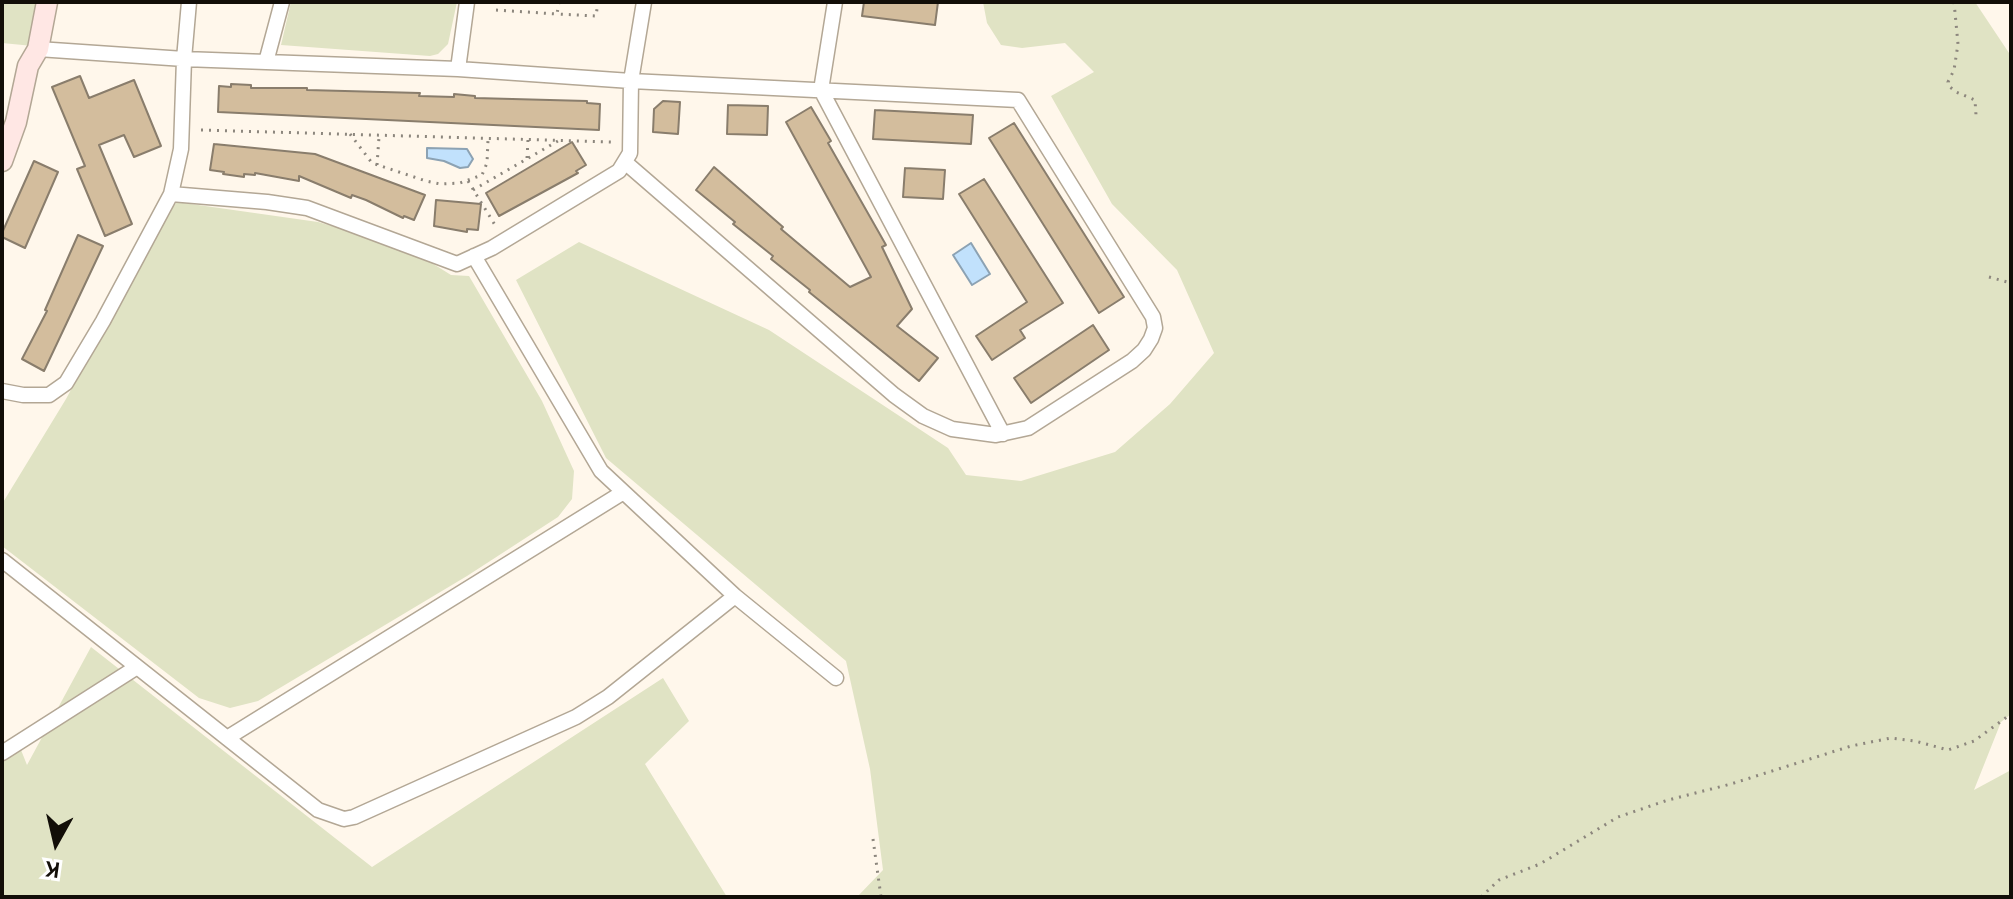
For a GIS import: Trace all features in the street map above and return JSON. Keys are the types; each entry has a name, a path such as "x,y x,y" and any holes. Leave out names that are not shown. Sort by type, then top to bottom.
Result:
{"street":[{"path":"2,161 16,122 28,66 38,49 47,2"},
{"path":"2,391 49,395 66,383 171,194 181,149 189,2"},
{"path":"266,62 282,2"},
{"path":"458,69 467,2"},
{"path":"171,194 290,205 326,215 457,264 602,182 626,163 630,153 631,81 644,2"},
{"path":"835,2 821,90 1003,434"},
{"path":"38,49 1018,100 1153,317 1155,328 1144,350 1132,361 1028,428 1003,434 977,434 952,429 923,416 894,395 626,163"},
{"path":"474,256 601,471 735,596 836,678"},
{"path":"227,738 622,493"},
{"path":"2,560 318,810 337,818 354,817 576,717 608,697 735,596"},
{"path":"2,753 137,667"}],"path":[{"path":"557,14 559,2"},
{"path":"496,10 596,16 598,2"},
{"path":"1954,2 1958,44 1954,70 1948,82 1956,92 1975,100 1976,115"},
{"path":"201,130 613,142"},
{"path":"350,134 372,163 440,184 468,181 482,175 486,169 488,139"},
{"path":"377,165 379,136"},
{"path":"527,158 528,140"},
{"path":"473,190 558,141"},
{"path":"468,181 495,225"},
{"path":"1989,277 2011,283"},
{"path":"1481,897 1499,880 1540,864 1618,817 1655,804 1851,746 1891,738 1948,750 1974,741 2011,714"},
{"path":"873,839 881,897"}],"green space":[{"path":"2,2 40,2 33,46 2,43"},
{"path":"291,2 457,2 448,44 438,54 430,56 281,45"},
{"path":"983,2 1975,2 2011,56 2011,714 2001,722 1974,790 2011,770 2011,897 857,897 883,870 870,769 846,661 606,458 516,280 579,242 769,330 948,448 966,475 1021,481 1115,452 1170,404 1214,353 1177,270 1112,204 1051,96 1094,72 1065,43 1022,48 1001,45 987,23"},
{"path":"177,202 318,222 366,236 427,260 451,275 469,276 542,401 574,471 572,499 558,517 467,576 258,701 230,708 199,698 2,546 2,504 66,399 163,219"},
{"path":"91,647 372,867 663,678 689,721 645,764 727,897 2,897 2,755 21,750 27,765"}],"water":[{"path":"427,148 467,149 473,159 468,167 460,168 427,158"},
{"path":"971,243 990,274 972,285 953,255"}],"building":[{"path":"864,2 938,2 935,25 862,16"},
{"path":"80,76 89,98 134,80 161,146 134,157 124,135 99,145 132,224 105,236 77,169 85,166 52,87"},
{"path":"231,84 251,85 251,88 587,101 600,104 599,130 218,112 219,86 231,87"},
{"path":"663,101 680,102 678,134 653,132 654,109"},
{"path":"728,105 768,106 767,135 727,134"},
{"path":"811,107 886,245 882,247 912,309 897,326 938,358 919,381 809,292 771,259 773,256 696,190 714,167 850,287 871,277 786,122"},
{"path":"875,110 973,115 971,144 873,139"},
{"path":"1014,123 1124,297 1099,313 989,138"},
{"path":"572,142 586,165 576,171 578,173 499,216 486,193"},
{"path":"214,144 315,154 425,195 414,220 403,218 366,200 352,195 351,198 299,176 299,181 255,173 244,174 244,177 210,170"},
{"path":"34,161 58,172 25,248 2,237 2,233"},
{"path":"905,168 945,170 943,199 903,197"},
{"path":"984,179 1063,303 1020,330 1025,338 992,360 976,336 1027,302 959,194"},
{"path":"436,200 481,204 478,230 467,229 467,232 434,226"},
{"path":"78,235 103,246 44,371 22,359 47,311"},
{"path":"1093,325 1109,350 1031,403 1014,378"}]}
